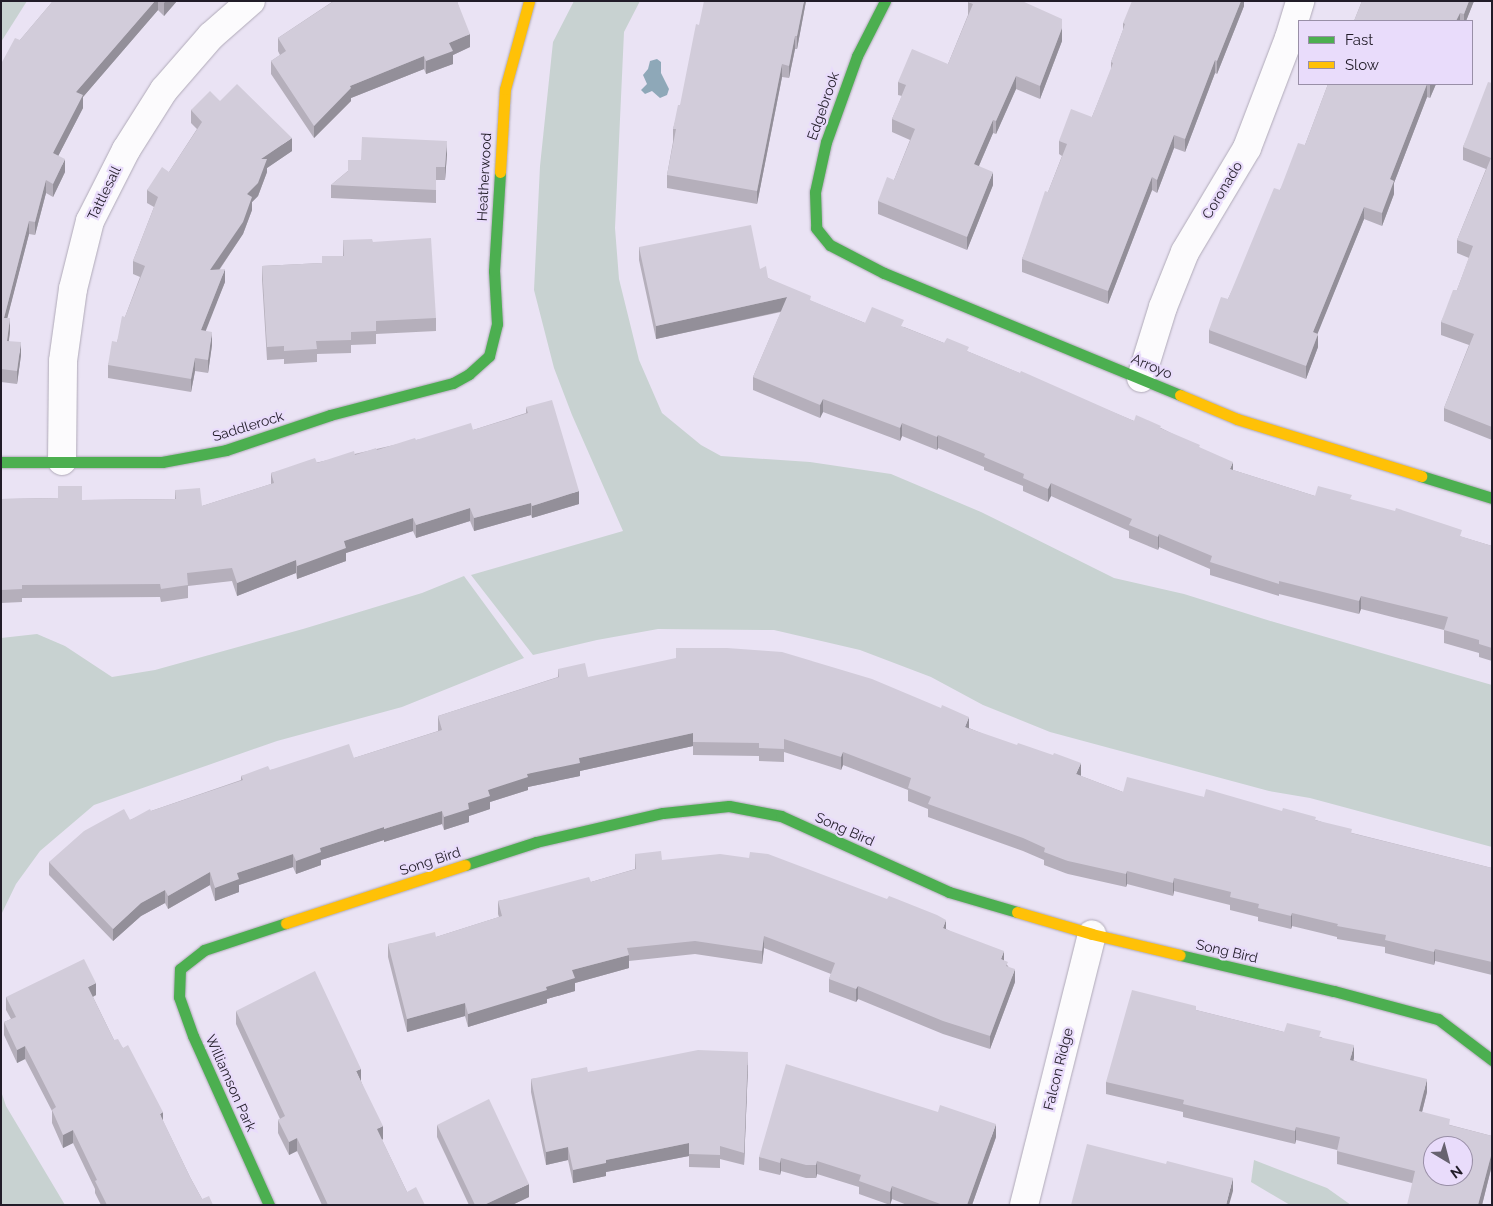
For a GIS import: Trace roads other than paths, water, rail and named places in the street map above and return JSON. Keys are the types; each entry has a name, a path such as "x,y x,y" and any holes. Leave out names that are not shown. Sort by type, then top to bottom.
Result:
{"street":[{"name":"Tattlesall","path":"62,461 63,361 73,290 90,221 126,150 164,90 211,36 251,1"},
{"name":"Heatherwood","path":"489,356 497,324 494,271 505,89 529,1"},
{"name":"Edgebrook","path":"816,228 815,192 826,142 857,56 885,1"},
{"name":"Coronado","path":"1141,378 1163,307 1185,252 1247,148 1289,38 1300,1"},
{"name":"Arroyo","path":"816,228 830,245 884,273 1237,419 1492,498"},
{"name":"Saddlerock","path":"1,462 162,462 226,450 330,415 453,383 469,374 489,356"},
{"name":"Song Bird","path":"180,969 204,950 536,842 663,813 729,806 780,816 949,892 1092,934 1334,991 1438,1019 1492,1060"},
{"name":"Falcon Ridge","path":"1024,1205 1092,934"},
{"name":"Williamson Park","path":"180,969 179,997 193,1036 269,1205"}],"water":[{"path":"657,59 661,62 661,73 669,89 667,95 660,98 652,91 645,94 641,90 647,84 643,75 648,69 650,61"}]}
